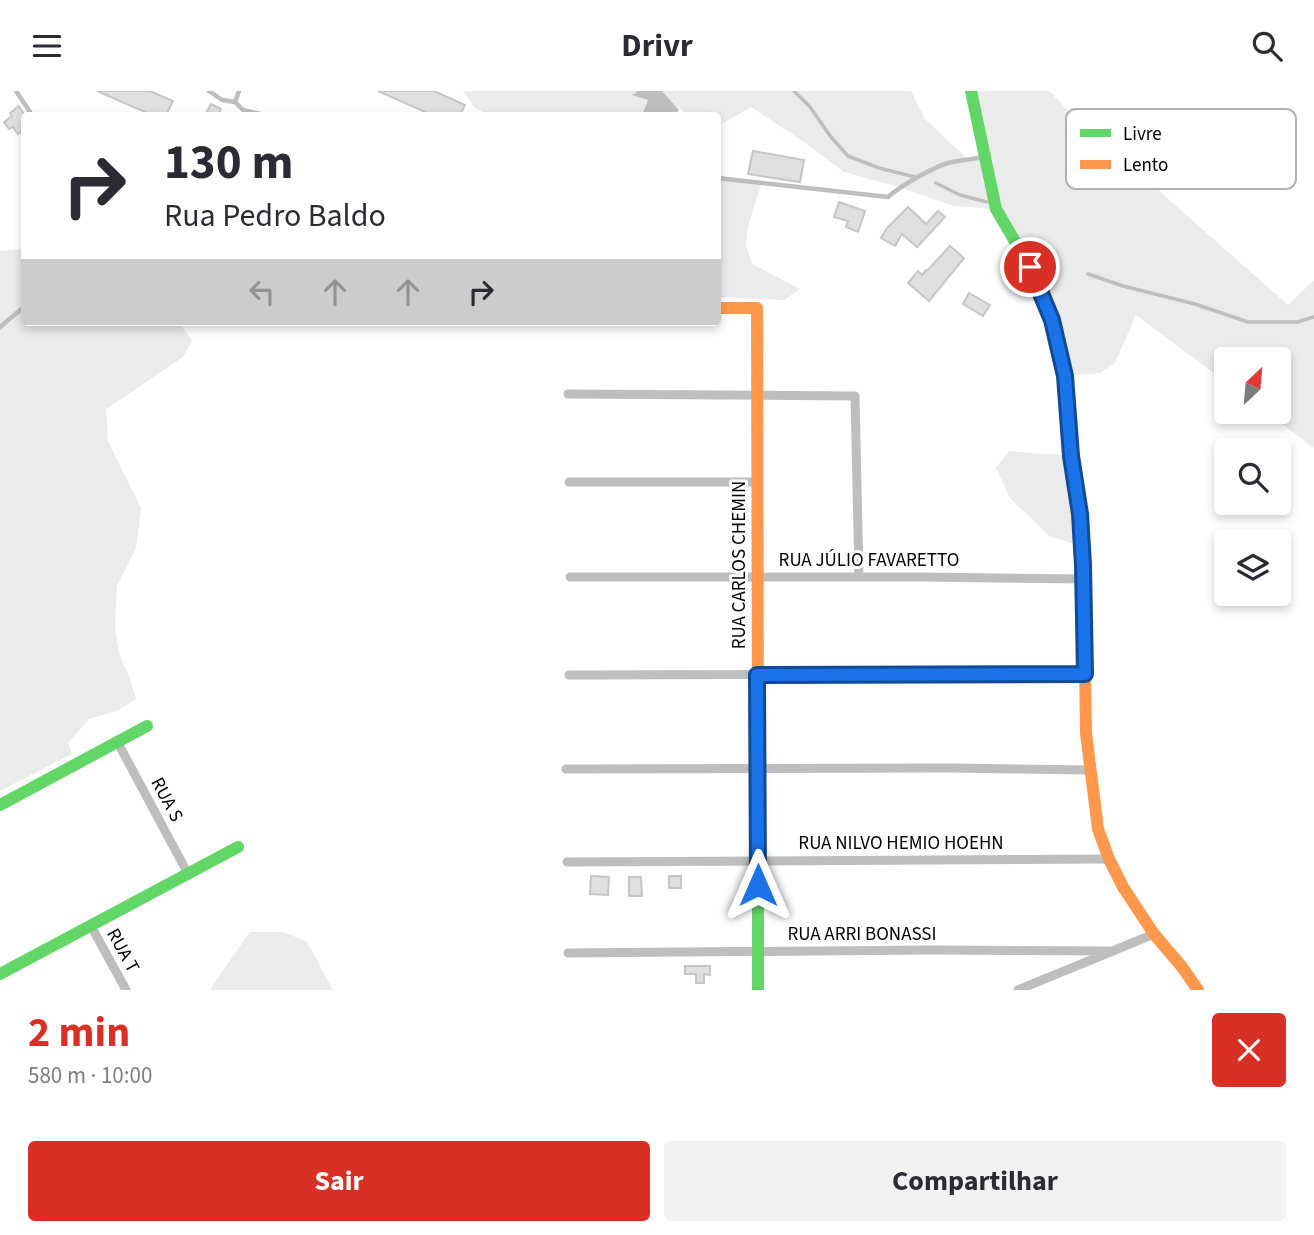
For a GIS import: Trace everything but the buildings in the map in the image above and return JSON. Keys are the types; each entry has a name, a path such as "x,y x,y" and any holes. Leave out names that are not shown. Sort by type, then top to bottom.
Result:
{"street":[{"path":"971,91 996,209 1030,267 1048,310 1065,376 1071,456 1080,514 1086,733 1098,829 1123,887 1154,934 1198,990"},
{"name":"RUA CARLOS CHEMIN","path":"721,308 757,308 758,990"},
{"path":"568,394 855,396 859,577"},
{"path":"569,482 757,482"},
{"name":"RUA JÚLIO FAVARETTO","path":"570,577 1083,579"},
{"path":"569,675 1085,674"},
{"path":"0,805 147,726"},
{"name":"RUA S","path":"118,743 187,872"},
{"path":"566,769 1090,770"},
{"path":"0,974 238,847"},
{"name":"RUA NILVO HEMIO HOEHN","path":"567,862 1110,859"},
{"name":"RUA T","path":"91,926 125,990"},
{"path":"1018,990 1154,934"},
{"name":"RUA ARRI BONASSI","path":"568,953 1114,951"}],"lane":[{"path":"16,91 30,112"},
{"path":"209,91 222,100 235,102 243,110 251,112"},
{"path":"235,102 239,91"},
{"path":"721,178 888,197 899,187 947,163 970,161 985,156"},
{"path":"0,327 21,310"}],"shaded area":[{"path":"463,91 638,91 633,94 648,100 643,112 483,112 474,107"},
{"path":"638,91 662,91 679,110 643,112 648,100 632,95"},
{"path":"662,91 911,91 925,119 970,161 985,156 971,91 1049,91 1067,109 1066,189 1157,189 1288,305 1314,280 1314,448 1282,424 1292,423 1292,347 1214,347 1214,373 1136,315 1115,363 1100,373 1065,376 1052,320 996,209 954,206 844,172 751,107 721,124 721,112 681,110"},
{"path":"721,178 762,182 748,226 746,245 752,264 800,289 784,300 721,297"},
{"path":"21,249 21,326 182,326 192,341 183,357 106,409 108,441 141,508 136,548 117,586 115,628 119,654 136,699 119,710 89,719 68,743 72,754 0,791 0,251"},
{"path":"1009,451 1071,456 1082,546 1049,536 1010,498 996,468"},
{"path":"250,932 284,932 307,942 333,990 211,990"}],"waterway":[{"path":"794,91 848,156 879,168 915,177"},
{"path":"936,183 960,195 987,202"},
{"path":"1088,274 1248,322 1297,322 1314,317"}],"traffic: fast":[{"path":"971,91 996,209 1030,267 1052,320 1065,376 1071,456 1080,514 1084,601"},
{"path":"0,805 147,726"},
{"path":"758,745 758,990"},
{"path":"0,974 238,847"}],"traffic: slow":[{"path":"721,308 757,308 758,745"},
{"path":"1084,601 1086,733 1098,829 1123,887 1154,934 1198,990"}],"route":[{"path":"758,885 757,675 1085,674 1080,514 1071,456 1065,376 1052,320 1030,267"}]}
